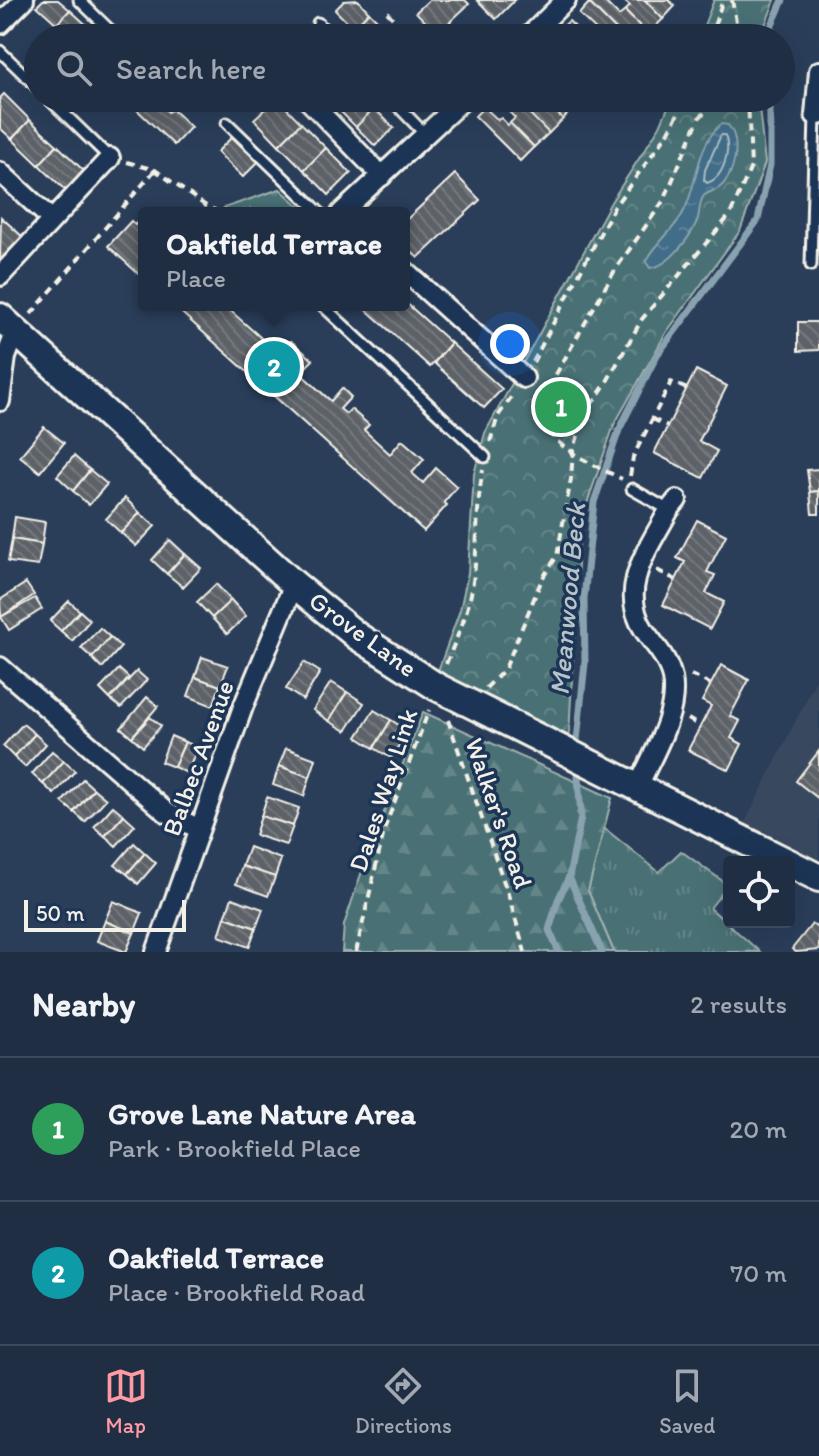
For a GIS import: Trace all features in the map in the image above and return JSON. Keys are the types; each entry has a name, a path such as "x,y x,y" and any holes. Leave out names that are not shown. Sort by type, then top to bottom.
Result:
{"main road":[{"name":"Grove Lane","path":"8,324 294,584 357,636 437,687 774,856"},
{"name":"Grove Lane","path":"795,866 819,878"}],"street":[{"path":"0,24 24,0"},
{"path":"541,24 566,0"},
{"path":"817,115 819,71"},
{"path":"320,112 382,176"},
{"path":"348,207 450,112"},
{"path":"0,276 110,158"},
{"path":"0,172 51,219"},
{"path":"410,275 524,378"},
{"path":"0,401 8,324"},
{"path":"637,789 671,711 672,679 664,655 643,628 635,610 634,581 673,505"},
{"name":"Balbec Avenue","path":"156,952 243,707 294,584"},
{"path":"0,667 166,812 199,829"}],"lane":[{"path":"79,0 104,24"},
{"path":"0,51 24,74"},
{"path":"62,112 110,158"},
{"path":"404,112 426,135"},
{"path":"811,265 817,115"},
{"path":"227,123 314,207"},
{"path":"328,311 485,457"},
{"path":"630,485 673,505"}],"path":[{"path":"715,24 723,0"},
{"path":"732,0 736,24"},
{"path":"387,12 399,24"},
{"path":"542,399 615,270 664,200 699,118 705,112"},
{"path":"469,703 505,669 542,579 557,556 573,451 586,412 642,319 730,215 751,167 749,112"},
{"path":"110,158 155,170 209,207"},
{"path":"8,324 155,170"},
{"path":"524,378 542,399 546,427 555,439 586,461 620,477"},
{"path":"630,485 633,457 671,382 687,389"},
{"path":"652,419 668,426"},
{"path":"658,570 676,580"},
{"path":"695,677 710,684"},
{"name":"Dales Way Link","path":"356,952 385,827 437,687"},
{"name":"Walker's Road","path":"437,687 525,952"},
{"path":"684,717 700,726"}],"shaded area":[{"path":"819,674 819,861 745,823"}],"green space":[{"path":"714,0 775,0 766,24 705,24"},
{"path":"666,112 760,112 765,163 740,231 666,333 614,425 580,524 569,736 438,671 460,610 468,573 474,474 485,433 611,202"},
{"path":"280,189 300,207 227,207"},
{"path":"423,712 612,798 588,891 614,952 342,952 344,925 367,856"},
{"path":"604,828 659,872 681,851 723,881 723,891 710,908 723,919 723,928 733,928 760,952 614,952 588,891"}],"water":[{"path":"721,124 728,125 735,139 733,167 719,188 703,197 697,221 678,250 664,262 650,268 646,262 684,211 702,154"}],"building":[{"path":"43,0 58,0 70,10 57,24 37,6"},
{"path":"358,0 369,12 357,24 349,24 335,10 344,1"},
{"path":"429,0 465,0 469,4 448,24 427,24 416,12"},
{"path":"477,0 515,0 496,19"},
{"path":"603,0 619,16 625,11 638,24 610,24 589,3"},
{"path":"623,0 645,0 663,19 658,24 638,24 625,11 630,6"},
{"path":"645,0 669,0 675,6 663,19"},
{"path":"589,3 610,24 590,24 579,14"},
{"path":"70,10 86,24 57,24"},
{"path":"369,12 381,24 357,24"},
{"path":"4,94 30,120 12,139 0,128 0,98"},
{"path":"139,112 175,112 191,127 174,145"},
{"path":"262,112 290,112 301,123 279,145 254,119"},
{"path":"341,112 370,112 356,127"},
{"path":"370,112 378,112 394,128 375,146 356,127"},
{"path":"479,112 489,112 498,120 501,118 534,147 520,161 475,116"},
{"path":"509,112 528,112 549,133 534,147 510,123 515,118"},
{"path":"528,112 556,112 563,119 549,133"},
{"path":"556,112 570,112 563,119"},
{"path":"30,120 57,145 39,165 12,139"},
{"path":"301,123 326,148 304,170 279,145"},
{"path":"232,137 258,162 243,177 217,152"},
{"path":"57,145 84,171 66,191 39,165"},
{"path":"326,148 351,173 329,195 304,170"},
{"path":"455,174 480,200 418,258 410,251 410,216"},
{"path":"1,217 24,238 3,260 0,257"},
{"path":"131,221 135,225 138,222 138,274 108,246"},
{"path":"410,306 451,343 430,367 368,311 410,311"},
{"path":"180,311 231,311 279,354 291,341 313,360 300,373 331,401 342,388 351,397 340,409 346,414 351,409 369,425 364,430 390,454 402,440 424,459 412,473 423,483 436,468 457,487 444,502 447,505 424,531"},
{"path":"798,322 819,322 819,350 798,351"},
{"path":"451,343 502,389 484,408 434,363"},
{"path":"696,370 727,386 699,441 717,451 703,478 654,453"},
{"path":"44,427 64,443 40,472 20,456"},
{"path":"74,456 90,470 73,491 57,476"},
{"path":"819,469 819,491 810,492 807,470"},
{"path":"90,470 107,484 89,505 73,491"},
{"path":"819,491 819,514 812,514 810,492"},
{"path":"125,498 140,513 121,533 106,519"},
{"path":"140,513 155,526 136,546 121,533"},
{"path":"15,517 45,522 42,544 12,539"},
{"path":"697,520 726,535 707,572 715,575 706,593 724,602 710,629 663,605 685,562 677,558"},
{"path":"12,539 42,544 38,566 8,562"},
{"path":"170,540 185,554 167,574 152,560"},
{"path":"185,554 201,568 183,587 167,574"},
{"path":"26,583 34,595 1,617 0,600"},
{"path":"216,584 231,600 212,618 197,602"},
{"path":"35,598 42,609 9,630 1,617"},
{"path":"231,600 246,616 227,634 212,618"},
{"path":"69,601 80,611 61,631 50,621"},
{"path":"80,611 90,620 72,641 61,631"},
{"path":"100,628 110,637 92,658 81,648"},
{"path":"110,637 121,647 102,668 92,658"},
{"path":"202,657 228,666 220,686 195,677"},
{"path":"304,662 320,672 303,700 286,689"},
{"path":"721,665 749,680 730,716 740,721 731,738 742,744 729,770 688,750 711,706 702,701"},
{"path":"119,669 129,678 110,699 100,689"},
{"path":"137,671 147,680 121,708 110,699"},
{"path":"195,677 220,686 213,706 188,696"},
{"path":"331,682 347,692 329,721 313,710"},
{"path":"347,692 364,703 346,731 329,721"},
{"path":"147,697 158,706 132,737 121,728"},
{"path":"374,710 391,720 374,748 357,737"},
{"path":"150,717 161,726 143,747 132,737"},
{"path":"391,720 408,731 391,758 374,748"},
{"path":"23,724 35,734 14,757 3,746"},
{"path":"35,734 46,744 25,767 14,757"},
{"path":"171,736 185,742 174,767 161,762"},
{"path":"185,742 198,747 187,773 174,767"},
{"path":"286,748 316,759 310,777 279,766"},
{"path":"52,751 64,761 43,784 32,774"},
{"path":"819,751 819,799 796,781"},
{"path":"64,761 75,771 54,794 43,784"},
{"path":"279,766 310,777 304,796 273,785"},
{"path":"83,779 94,789 74,812 62,802"},
{"path":"94,789 106,799 85,822 74,812"},
{"path":"267,797 299,808 293,826 261,816"},
{"path":"113,806 124,815 105,836 94,827"},
{"path":"124,815 135,825 116,846 105,836"},
{"path":"261,816 293,826 286,845 255,835"},
{"path":"134,843 145,853 127,874 115,865"},
{"path":"249,847 281,859 275,877 242,866"},
{"path":"145,853 156,863 138,884 127,874"},
{"path":"242,866 275,877 268,896 236,884"},
{"path":"232,898 263,909 256,928 225,917"},
{"path":"113,901 142,913 134,933 105,921"},
{"path":"225,917 256,928 249,947 219,936"},
{"path":"105,921 134,933 126,952 97,941"},
{"path":"812,924 819,929 819,950 796,952 792,949"}],"waterway":[{"name":"Meanwood Beck","path":"772,24 783,0"},
{"name":"Meanwood Beck","path":"576,750 585,663 584,599 594,502 619,430 657,355 758,220 770,165 770,112"},
{"name":"Meanwood Beck","path":"559,952 549,930 569,877 581,817 577,763"},
{"path":"569,877 602,952"}],"place":[{"name":"Oakfield Terrace","path":"274,367"},
{"name":"Grove Lane Nature Area","path":"561,407"}]}
